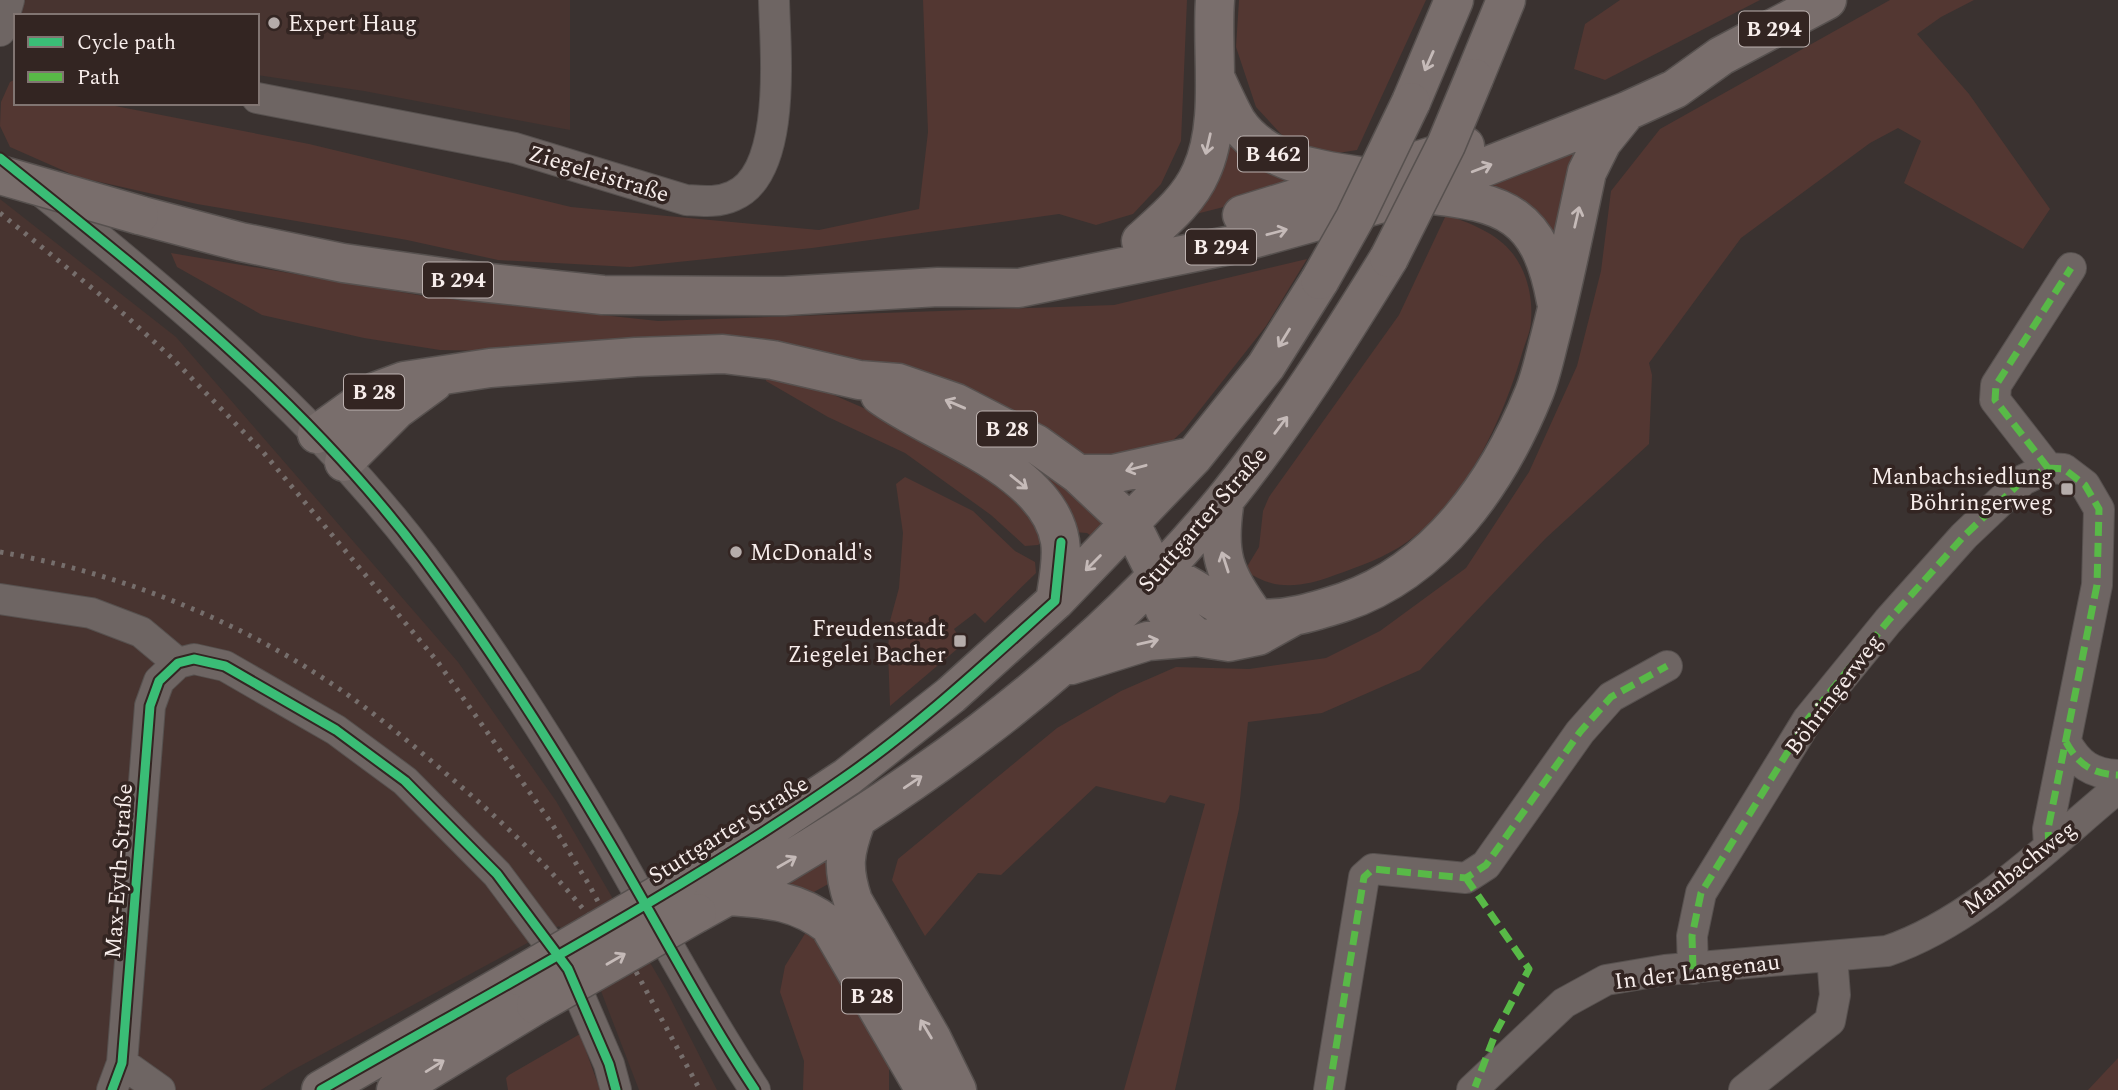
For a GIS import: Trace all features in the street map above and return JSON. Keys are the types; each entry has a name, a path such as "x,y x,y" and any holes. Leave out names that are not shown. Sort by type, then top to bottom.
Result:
{"main road":[{"name":"B 462","path":"1215,0 1214,77 1239,124 1274,155 1313,170 1369,177"},
{"name":"Stuttgarter Straße","path":"701,897 761,834 847,777 951,695 1055,601 1194,456 1266,366 1320,280 1361,206 1411,102 1454,0"},
{"name":"Stuttgarter Straße","path":"321,1090 528,990 701,897 856,821 992,725 1059,669 1156,574 1225,499 1304,394 1389,258 1446,145 1506,0"},
{"name":"B 294","path":"0,176 241,242 343,263 462,280 603,295 784,296 938,287 1019,288 1094,275 1231,245 1419,193 1627,111 1675,89 1721,56 1826,0"},
{"name":"B 294","path":"938,287 1014,267 1140,241 1241,216 1490,138 1667,70 1721,56"},
{"path":"1140,241 1176,209 1201,173 1211,135 1214,77"},
{"path":"1156,574 1173,576 1227,610 1274,617 1367,594 1408,571 1454,527 1503,459 1535,391 1558,307 1587,172 1602,142 1627,111"},
{"path":"1419,193 1474,199 1507,210 1541,248 1550,267 1558,307"},
{"name":"B 28","path":"317,434 377,391 404,381 489,368 723,354 773,360 859,380 898,383 956,403 1036,444 1078,474 1131,524"},
{"name":"B 28","path":"344,462 396,410 443,376"},
{"name":"B 28","path":"859,380 895,406 948,432 997,464 1044,501 1061,542 1055,601"},
{"path":"1078,474 1113,474 1194,456"},
{"path":"1225,499 1219,536 1223,563 1274,617"},
{"path":"1131,524 1156,574 1158,593 1165,610 1196,637"},
{"path":"1059,669 1148,641 1196,637 1229,642 1258,636 1274,617"},
{"name":"B 28","path":"856,821 844,853 846,881 853,901 932,1039 957,1090"},
{"name":"B 28","path":"701,897 769,899 809,909 829,925 925,1090"},
{"name":"Stuttgarter Straße","path":"396,1090 528,990"},
{"path":"898,1090 902,1047"}],"street":[{"path":"0,31 9,0"},
{"name":"Ziegeleistraße","path":"259,98 515,148 686,200 708,202 735,196 754,179 770,144 776,101 774,0"},
{"path":"0,158 173,297 254,370 344,462 422,557 517,693 607,838 719,1036 755,1090"},
{"path":"2049,845 2048,829 2098,585 2099,509 2085,485 2064,469 2048,468 1995,400 1996,384 2071,268"},
{"name":"Böhringerweg","path":"1693,969 1692,936 1701,894 1808,719 1888,621 1956,546 2023,480 2048,468"},
{"path":"0,599 91,613 141,632 178,663 194,659 211,662 255,681 336,730 405,781 497,874 568,969 610,1064 615,1090"},
{"name":"Max-Eyth-Straße","path":"160,1090 117,1076 150,706 159,681 178,663"},
{"path":"1329,1090 1364,877 1373,869 1466,878 1486,865 1580,732 1611,697 1667,666"},
{"path":"2066,741 2076,761 2100,774 2118,775"},
{"name":"Manbachweg","path":"1917,940 1941,928 2118,788"},
{"name":"In der Langenau","path":"1472,1090 1564,1003 1606,980 1887,951 1917,940"},
{"path":"1744,1090 1830,1021 1835,995 1832,956"}],"shaded area":[{"path":"0,0 570,0 570,130 364,91 259,75 259,14 14,14"},
{"path":"923,0 1187,0 1181,141 1161,184 1133,214 1096,225 1059,214 812,248 630,267 498,260 407,240 197,204 78,177 10,147 0,126 1,102 10,82 14,80 14,105 110,105 309,144 571,207 819,230 919,209 928,132"},
{"path":"1239,0 1426,0 1357,150 1319,156 1293,147 1256,107 1236,47"},
{"path":"1620,0 1760,0 1605,80 1574,69 1585,24"},
{"path":"1890,0 1974,0 1941,17 1917,34 1969,94 2050,209 2023,249 1904,183 1921,141 1898,128 1870,143 1741,238 1649,363 1652,375 1649,444 1546,538 1420,670 1322,713 1248,722 1239,809 1175,1090 1124,1090 1205,804 1170,795 1165,803 1096,786 1001,875 978,873 925,936 892,880 898,859 1057,728 1121,691 1176,667 1249,669 1326,658 1380,631 1466,568 1529,472 1577,366 1601,271 1611,191 1660,129"},
{"path":"1228,137 1303,187 1196,214"},
{"path":"1578,150 1559,248 1485,186"},
{"path":"0,199 176,337 458,662 556,801 666,990 717,1090 639,1090 601,991 559,926 291,1071 261,1090 0,1090"},
{"path":"1446,215 1482,230 1507,247 1522,269 1530,294 1531,324 1528,335 1505,402 1480,456 1465,481 1428,525 1390,552 1344,572 1300,584 1278,584 1256,577 1245,570 1259,547 1263,511 1269,497 1399,315"},
{"path":"171,253 424,296 658,321 1114,305 1307,259 1266,326 1184,430 1159,453 1104,469 961,394 562,352 440,350 364,338 262,315 177,267"},
{"path":"767,373 799,380 896,422 1025,494 1046,539 1038,545 1025,546 991,515 905,453 828,417 766,381"},
{"path":"957,412 1113,519 1094,538 1087,533 1073,532"},
{"path":"905,477 973,511 1015,551 1035,562 1036,573 985,623 975,613 954,629 963,644 890,706 890,621 899,588 903,533 896,484"},
{"path":"829,857 830,883 805,897 773,890"},
{"path":"811,924 884,1054 889,1067 889,1090 803,1090 804,1061 780,992 785,966"},
{"path":"580,1034 600,1090 508,1090 506,1078 509,1075"},
{"path":"2118,1058 2118,1090 2088,1090"}],"railway":[{"path":"0,213 125,315 173,359 263,452 437,661 552,824 588,883 700,1090"},
{"path":"0,552 95,574 142,589 233,627 319,675 397,732 502,823 565,887 620,958"}],"marked path":[{"path":"2048,468 1995,400 1996,385 2071,268"},
{"path":"1693,969 1692,936 1701,893 1808,719 1888,621 1964,536 2023,480 2048,468 2064,469 2085,485 2099,509 2097,585 2048,829 2049,845"},
{"path":"1329,1090 1364,877 1373,869 1466,878 1486,865 1580,732 1611,697 1667,666"},
{"path":"2066,742 2081,762 2093,770 2118,775"},
{"path":"1466,878 1529,969 1496,1032 1475,1087"}],"cycle path":[{"path":"0,158 114,250 225,345 329,446 377,501 448,592 542,731 755,1090"},
{"path":"321,1090 652,901 781,821 872,758 952,693 1055,601 1061,542"},
{"path":"112,1090 122,1063 150,706 159,681 178,663 194,659 225,666 336,730 405,781 497,874 568,969 609,1064 616,1090"}],"place":[{"name":"Expert Haug","path":"274,23"},
{"name":"Manbachsiedlung Böhringerweg","path":"2067,489"},
{"name":"McDonald's","path":"736,552"},
{"name":"Freudenstadt Ziegelei Bacher","path":"960,641"}]}
